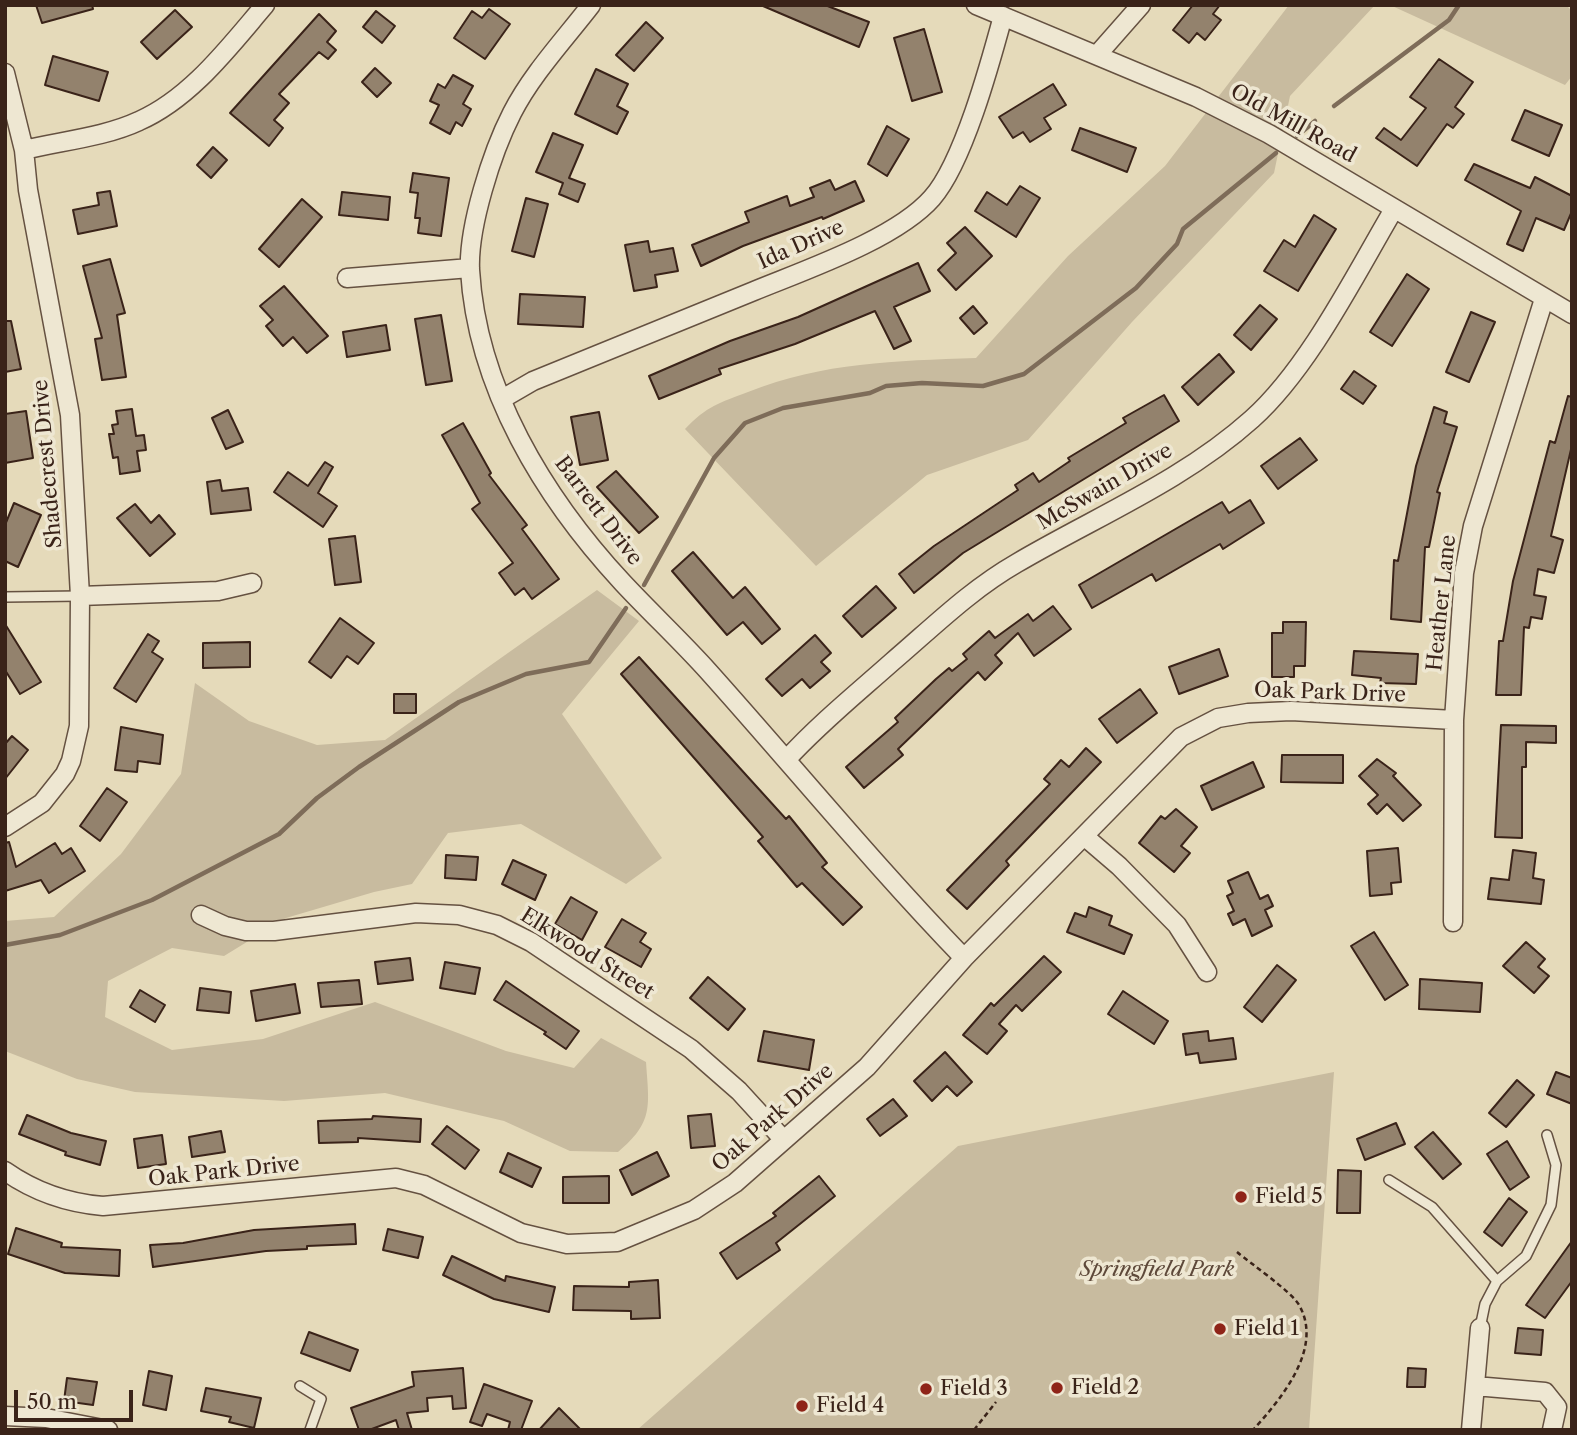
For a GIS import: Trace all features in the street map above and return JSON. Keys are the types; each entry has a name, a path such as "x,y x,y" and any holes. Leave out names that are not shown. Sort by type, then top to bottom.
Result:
{"street":[{"path":"24,150 128,126 167,106 198,79 265,5"},
{"name":"Barrett Drive","path":"591,5 528,87 502,135 481,201 470,268 487,362 530,460 588,540 622,582 681,641 859,844 964,958"},
{"name":"Old Mill Road","path":"976,5 1196,97 1269,134 1572,314"},
{"path":"1097,55 1141,5"},
{"name":"Ida Drive","path":"502,399 533,381 821,263 916,214 938,190 950,169 990,64 1003,16"},
{"name":"Shadecrest Drive","path":"5,73 24,150 28,190 70,415 80,596 79,726 71,761 42,803 5,827"},
{"name":"McSwain Drive","path":"787,760 813,731 983,584 1124,506 1202,457 1250,421 1282,387 1308,350 1394,208"},
{"path":"347,278 470,268"},
{"name":"Heather Lane","path":"1453,922 1454,720 1464,573 1474,526 1544,299"},
{"path":"80,596 195,593 252,583"},
{"name":"Oak Park Drive","path":"5,1171 33,1189 60,1199 103,1206 396,1178 425,1185 521,1233 581,1245 630,1238 694,1210 735,1183 867,1067 964,958 1170,746 1195,728 1218,718 1248,713 1291,711 1454,720"},
{"path":"1084,836 1119,866 1177,925 1207,972"},
{"name":"Elkwood Street","path":"201,915 225,926 246,931 274,931 416,913 458,915 497,925 531,942 691,1049 738,1091 783,1139"},
{"path":"1471,1430 1480,1328"},
{"path":"1475,1386 1545,1392 1557,1407 1552,1430"},
{"path":"5,1416 46,1419 108,1430"}],"lane":[{"path":"5,597 80,596"},
{"path":"1480,1328 1485,1304 1497,1282 1526,1256 1551,1206 1556,1165 1547,1135"},
{"path":"1389,1180 1432,1207 1497,1282"},
{"path":"300,1386 321,1399 310,1430"}],"path":[{"path":"1237,1252 1299,1303 1308,1332 1303,1356 1285,1390 1253,1430"},
{"path":"974,1430 996,1402"}],"green space":[{"path":"1289,5 1375,5 1290,96 1274,173 1132,322 1028,440 927,475 816,566 685,429 700,415 721,402 804,374 888,362 976,358 1068,256 1165,166"},
{"path":"1390,5 1566,5 1572,11 1572,76 1565,85"},
{"path":"597,590 639,621 562,714 662,858 626,884 521,824 448,833 412,884 374,892 286,918 224,956 172,948 108,981 105,1017 172,1050 263,1039 375,1002 506,1051 574,1068 601,1038 646,1062 647,1112 638,1131 618,1152 570,1151 504,1121 385,1093 284,1101 135,1092 77,1079 5,1051 5,921 54,917 121,854 181,774 195,683 249,721 317,745 385,740"},
{"name":"Springfield Park","path":"1334,1072 1309,1430 637,1430 958,1146"}],"building":[{"path":"36,5 92,5 93,9 42,23"},
{"path":"825,5 869,22 859,47 763,6"},
{"path":"1193,5 1220,5 1213,14 1221,20 1205,40 1197,33 1189,43 1173,30"},
{"path":"489,9 510,24 485,59 454,38 472,11 482,18"},
{"path":"175,10 192,27 157,59 141,42"},
{"path":"376,11 395,26 382,43 363,27"},
{"path":"319,14 336,31 327,42 336,50 328,59 319,52 279,94 289,103 274,120 283,128 269,146 230,113"},
{"path":"646,22 663,38 634,71 616,55"},
{"path":"924,29 942,92 912,101 894,38"},
{"path":"53,56 108,72 99,101 45,85"},
{"path":"1439,59 1473,82 1455,107 1464,114 1453,128 1447,124 1417,166 1376,138 1384,128 1401,140 1426,108 1410,97"},
{"path":"375,68 391,83 377,97 362,82"},
{"path":"596,69 628,84 617,106 628,112 617,134 575,114"},
{"path":"453,75 473,86 463,104 471,109 462,126 456,122 450,134 430,123 439,105 430,101 438,84 445,88"},
{"path":"1053,84 1066,105 1044,118 1051,129 1030,142 1023,132 1013,138 999,117"},
{"path":"1525,110 1562,125 1549,156 1512,140"},
{"path":"887,126 909,139 887,176 868,164"},
{"path":"1080,128 1136,148 1127,172 1072,150"},
{"path":"553,133 583,145 569,178 585,184 578,202 559,194 563,183 536,172"},
{"path":"213,147 227,160 211,178 197,165"},
{"path":"1474,164 1530,188 1535,177 1572,196 1572,211 1564,230 1536,218 1523,251 1507,244 1521,211 1465,180"},
{"path":"413,173 449,178 441,236 418,233 420,218 415,218 418,193 410,192"},
{"path":"830,180 835,190 855,181 864,201 823,219 822,217 743,246 701,266 692,245 749,222 745,212 787,196 790,206 814,197 810,188"},
{"path":"1020,186 1040,198 1016,237 975,211 987,192 1007,205"},
{"path":"110,191 117,226 78,234 73,210 99,205 97,193"},
{"path":"342,192 390,197 388,220 339,215"},
{"path":"526,198 548,204 534,257 512,251"},
{"path":"302,199 322,217 279,267 259,249"},
{"path":"1314,215 1336,229 1298,291 1264,271 1284,240 1295,247"},
{"path":"965,227 992,256 956,290 938,270 956,253 947,243"},
{"path":"648,241 650,252 673,248 678,271 655,275 657,287 634,291 625,245"},
{"path":"110,259 125,313 117,315 126,377 102,380 95,339 102,338 83,266"},
{"path":"918,263 930,291 894,307 911,341 894,349 875,311 795,344 719,369 721,374 659,399 649,376 730,341 798,317"},
{"path":"1407,274 1429,289 1392,346 1370,332"},
{"path":"284,286 328,336 307,353 293,337 283,346 266,326 273,320 260,306"},
{"path":"520,294 585,297 583,327 518,324"},
{"path":"1260,305 1277,319 1251,350 1234,335"},
{"path":"973,306 987,323 974,334 960,318"},
{"path":"1471,312 1495,322 1469,382 1446,372"},
{"path":"441,315 452,381 426,385 415,319"},
{"path":"5,321 11,321 21,369 5,372"},
{"path":"386,325 390,350 347,357 343,332"},
{"path":"1219,354 1234,372 1198,405 1182,387"},
{"path":"1354,371 1376,386 1363,404 1341,389"},
{"path":"1164,395 1179,421 963,553 914,593 899,574 934,546 1018,490 1015,485 1033,473 1039,482 1070,461 1068,458 1126,423 1123,418"},
{"path":"1568,396 1572,397 1572,445 1551,536 1563,540 1554,573 1538,569 1534,595 1546,597 1542,619 1531,617 1529,628 1524,627 1521,695 1496,695 1499,641 1503,641 1513,581 1550,441 1555,443"},
{"path":"1434,407 1447,412 1444,423 1457,427 1437,492 1440,493 1429,547 1425,547 1421,622 1391,619 1394,560 1398,561 1416,466"},
{"path":"132,409 136,436 144,435 146,450 137,451 140,471 120,474 118,457 113,458 109,434 114,434 112,425 118,424 116,411"},
{"path":"228,410 243,442 226,449 212,418"},
{"path":"26,411 33,458 5,463 5,414"},
{"path":"599,412 608,460 580,465 571,417"},
{"path":"463,423 491,473 489,475 527,525 522,529 559,579 532,599 524,588 515,595 499,573 513,563 472,509 480,503 442,435"},
{"path":"1300,438 1317,460 1278,489 1261,466"},
{"path":"325,462 333,467 318,493 337,506 323,527 274,492 288,472 308,486"},
{"path":"616,471 658,517 639,533 597,487"},
{"path":"220,480 222,491 248,488 251,510 211,514 207,482"},
{"path":"1250,500 1264,523 1223,549 1220,544 1156,581 1152,574 1092,608 1079,585 1222,502 1229,513"},
{"path":"14,503 41,515 18,567 5,561 5,525"},
{"path":"135,504 151,523 159,515 175,534 150,556 117,518"},
{"path":"355,536 361,582 335,585 329,539"},
{"path":"693,552 733,598 745,587 780,629 762,644 743,622 727,635 672,571"},
{"path":"876,586 896,608 862,637 843,616"},
{"path":"1053,606 1071,629 1034,656 1018,633 995,655 1002,663 985,680 978,672 898,749 903,755 864,788 846,767 898,722 895,718 949,668 952,671 967,659 963,654 989,631 995,638 1028,614 1033,621"},
{"path":"340,618 374,643 358,664 347,656 331,678 309,662"},
{"path":"1283,622 1306,622 1305,666 1294,666 1294,677 1272,677 1272,633 1283,633"},
{"path":"5,624 41,682 20,694 5,670"},
{"path":"148,634 159,641 152,652 163,659 136,702 114,688"},
{"path":"815,635 831,653 821,662 830,671 810,688 802,679 782,696 766,679"},
{"path":"250,642 250,667 203,668 203,643"},
{"path":"1219,649 1228,676 1179,694 1169,667"},
{"path":"1354,651 1418,654 1416,684 1380,683 1381,678 1352,675"},
{"path":"639,657 786,819 789,816 827,863 822,867 862,907 843,925 802,883 797,887 758,841 763,837 621,674"},
{"path":"1140,689 1157,713 1117,743 1099,719"},
{"path":"394,694 416,694 416,713 394,713"},
{"path":"1501,725 1556,726 1556,743 1526,742 1526,767 1522,767 1522,838 1495,837"},
{"path":"121,727 163,735 160,764 138,761 137,772 115,770"},
{"path":"12,736 28,750 5,779 5,744"},
{"path":"1086,748 1101,762 1006,861 1009,865 967,909 947,890 1050,784 1044,779 1061,760 1069,767"},
{"path":"1282,755 1343,755 1343,783 1281,782"},
{"path":"1377,759 1396,773 1393,776 1421,805 1403,821 1387,804 1377,814 1368,804 1378,795 1359,776"},
{"path":"1253,762 1264,787 1212,810 1201,786"},
{"path":"107,788 127,802 100,841 80,826"},
{"path":"1176,809 1197,827 1181,846 1190,853 1174,872 1139,843 1161,816 1165,819"},
{"path":"9,842 16,867 55,843 62,854 71,848 85,871 49,893 41,880 5,891 5,843"},
{"path":"1398,848 1401,882 1391,883 1392,894 1370,896 1367,851"},
{"path":"1513,850 1536,853 1533,878 1544,880 1541,904 1488,899 1491,878 1509,880"},
{"path":"446,855 478,857 476,880 445,878"},
{"path":"513,860 546,875 535,900 502,884"},
{"path":"1248,872 1260,899 1268,895 1273,906 1265,910 1272,926 1252,936 1245,919 1233,925 1228,914 1234,911 1227,896 1233,893 1228,881"},
{"path":"571,897 597,912 582,940 555,924"},
{"path":"1089,907 1112,916 1109,925 1132,935 1124,954 1067,932 1075,913 1086,917"},
{"path":"622,919 646,933 640,942 651,949 641,967 605,947"},
{"path":"1374,932 1408,985 1385,1000 1351,946"},
{"path":"1526,942 1545,959 1538,967 1549,976 1534,993 1503,966"},
{"path":"1044,956 1061,972 1022,1011 1016,1005 999,1024 1007,1031 987,1054 963,1035 991,1003 994,1006"},
{"path":"410,958 413,980 378,984 375,962"},
{"path":"445,962 480,968 475,994 440,988"},
{"path":"1277,965 1296,980 1262,1022 1244,1007"},
{"path":"708,977 745,1009 728,1030 690,998"},
{"path":"1420,979 1482,983 1480,1012 1419,1009"},
{"path":"359,980 362,1004 321,1007 318,983"},
{"path":"506,981 579,1031 566,1049 544,1034 546,1032 494,1000"},
{"path":"295,984 300,1013 256,1021 251,991"},
{"path":"200,988 231,992 229,1013 197,1010"},
{"path":"140,990 165,1005 155,1022 130,1007"},
{"path":"1123,991 1168,1021 1154,1044 1108,1014"},
{"path":"764,1031 814,1040 809,1070 758,1061"},
{"path":"1208,1031 1209,1041 1233,1038 1236,1059 1200,1063 1198,1053 1186,1055 1183,1034"},
{"path":"945,1052 972,1082 957,1096 947,1086 932,1101 914,1081"},
{"path":"1556,1072 1572,1078 1572,1104 1547,1094"},
{"path":"1517,1080 1534,1095 1506,1127 1489,1113"},
{"path":"893,1099 907,1116 880,1136 867,1119"},
{"path":"711,1114 715,1146 691,1148 688,1116"},
{"path":"27,1115 71,1133 106,1141 100,1165 65,1155 66,1152 19,1134"},
{"path":"373,1116 421,1119 420,1142 358,1138 358,1142 319,1143 318,1121 372,1119"},
{"path":"1396,1123 1405,1144 1365,1160 1357,1139"},
{"path":"447,1126 479,1150 465,1169 432,1144"},
{"path":"221,1131 225,1152 192,1157 189,1137"},
{"path":"1433,1132 1461,1164 1443,1179 1415,1147"},
{"path":"162,1135 166,1164 138,1168 134,1139"},
{"path":"1507,1141 1529,1177 1510,1190 1487,1154"},
{"path":"657,1152 669,1176 632,1195 620,1170"},
{"path":"508,1153 541,1168 532,1187 500,1172"},
{"path":"1338,1170 1361,1171 1360,1213 1337,1213"},
{"path":"609,1176 609,1203 563,1203 563,1177"},
{"path":"819,1176 835,1196 776,1243 780,1250 737,1279 720,1253 776,1216 773,1213"},
{"path":"1509,1198 1527,1212 1502,1246 1484,1232"},
{"path":"355,1224 356,1244 307,1246 307,1249 266,1251 153,1267 150,1245 183,1243 254,1230"},
{"path":"16,1228 62,1243 61,1247 120,1250 119,1276 65,1273 8,1254"},
{"path":"388,1229 423,1237 418,1258 383,1250"},
{"path":"1572,1241 1572,1281 1545,1318 1526,1305"},
{"path":"452,1256 505,1281 506,1276 555,1287 549,1312 494,1299 443,1275"},
{"path":"658,1280 660,1318 631,1319 631,1311 573,1310 574,1286 629,1287 629,1282"},
{"path":"1518,1328 1543,1330 1541,1355 1515,1353"},
{"path":"309,1332 358,1350 350,1371 301,1353"},
{"path":"463,1368 466,1408 453,1409 452,1396 427,1398 428,1411 407,1413 412,1430 399,1430 396,1420 369,1430 359,1430 351,1408 414,1386 412,1372"},
{"path":"1408,1368 1426,1369 1425,1387 1407,1387"},
{"path":"149,1371 172,1376 166,1410 143,1405"},
{"path":"67,1378 97,1382 93,1405 64,1401"},
{"path":"484,1384 532,1401 521,1430 508,1430 510,1422 487,1414 482,1426 470,1422"},
{"path":"206,1388 261,1398 254,1428 229,1422 231,1417 201,1411"},
{"path":"559,1408 581,1430 539,1430"}],"waterway":[{"path":"1334,106 1449,20 1459,5"},
{"path":"1297,136 1315,121"},
{"path":"644,585 714,458 745,423 783,408 870,393 886,386 922,383 983,386 1024,374 1136,288 1177,244 1183,229 1276,153"},
{"path":"5,945 60,935 152,900 279,834 317,798 359,767 459,702 526,674 589,662 626,608"}],"place":[{"name":"Field 5","path":"1241,1197"},
{"name":"Field 1","path":"1220,1329"},
{"name":"Field 2","path":"1057,1388"},
{"name":"Field 3","path":"926,1389"},
{"name":"Field 4","path":"802,1406"}]}
